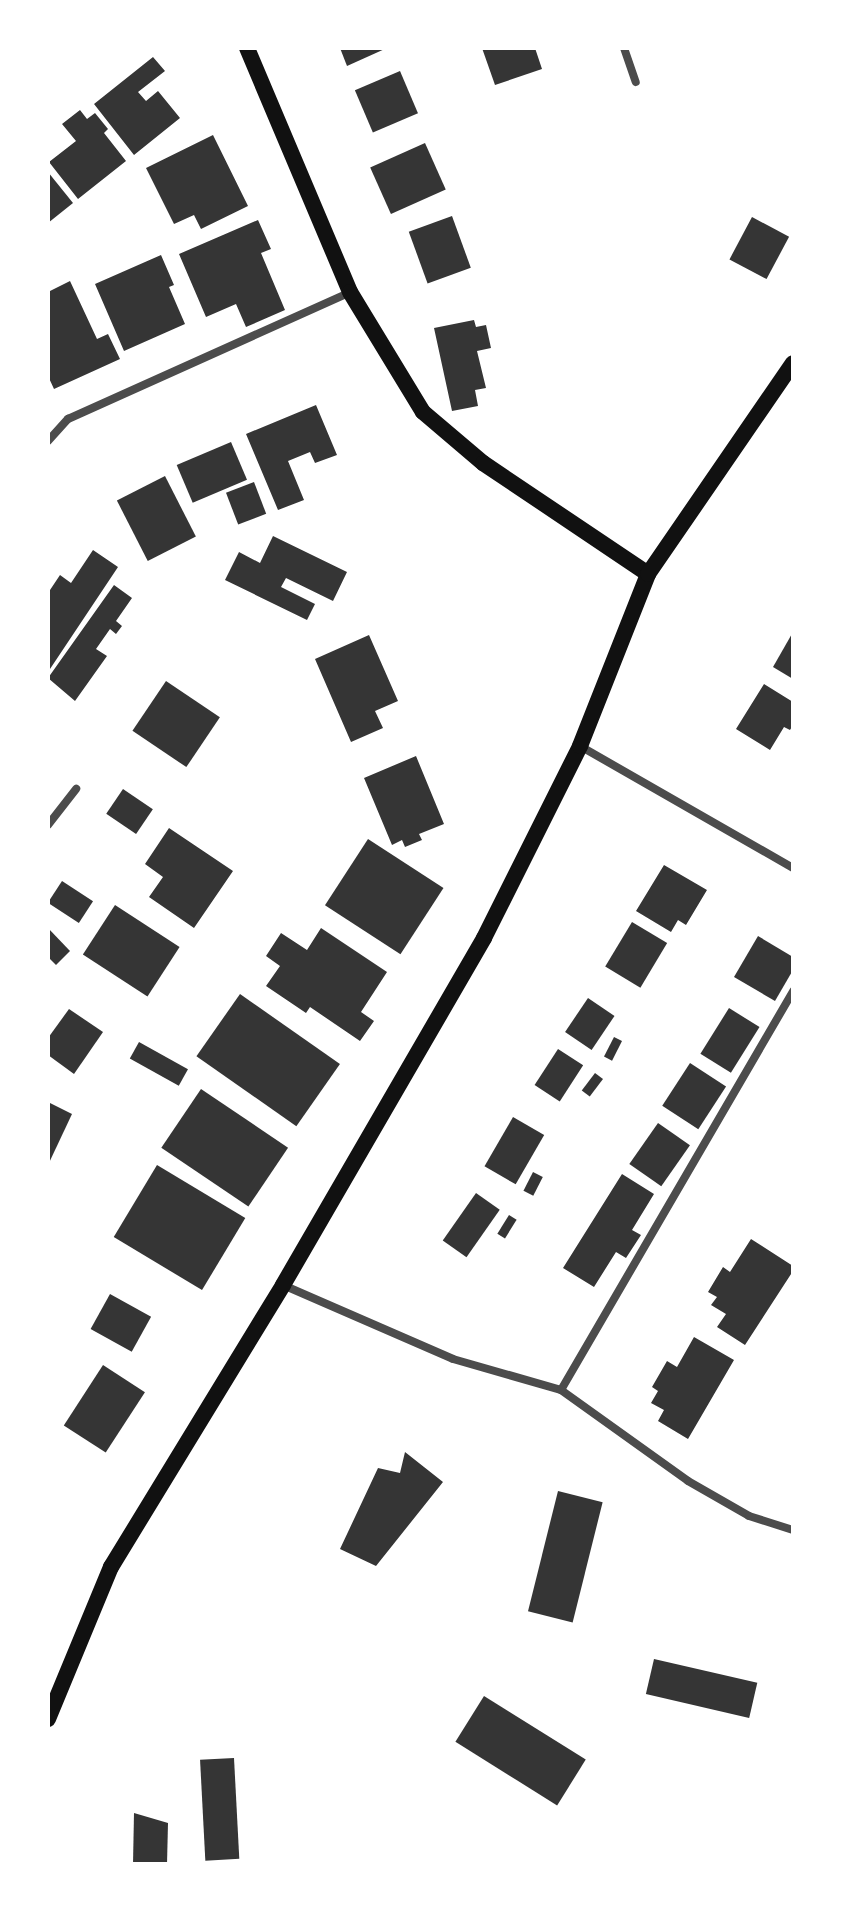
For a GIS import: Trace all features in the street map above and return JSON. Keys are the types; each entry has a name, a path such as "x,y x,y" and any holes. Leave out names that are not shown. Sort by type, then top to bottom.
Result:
{"main road":[{"path":"247,48 350,292 423,412 483,463 648,574"},
{"path":"48,1719 111,1567 283,1285 484,938 580,746 648,574 793,363"}],"street":[{"path":"624,48 636,82"},
{"path":"48,441 68,419 350,292"},
{"path":"580,746 793,868"},
{"path":"48,825 76,789"},
{"path":"561,1390 793,991"},
{"path":"283,1285 453,1359 561,1390 688,1481 749,1516 793,1530"}],"building":[{"path":"340,48 387,48 347,66"},
{"path":"482,48 535,48 542,69 495,85"},
{"path":"153,57 165,71 138,92 146,101 158,91 180,118 134,155 94,104"},
{"path":"400,71 418,113 373,132 355,90"},
{"path":"80,110 87,119 95,113 108,129 104,133 126,161 78,199 49,162 76,141 62,124"},
{"path":"213,135 248,206 201,229 194,215 174,224 146,168"},
{"path":"425,143 446,190 391,214 370,167"},
{"path":"48,172 73,203 48,223"},
{"path":"452,216 471,268 428,283 409,232"},
{"path":"752,217 789,237 767,279 729,259"},
{"path":"258,220 271,249 261,253 285,310 246,327 236,304 206,317 179,254"},
{"path":"161,255 174,285 169,287 185,324 124,351 95,284"},
{"path":"70,281 97,339 108,334 120,359 54,389 48,376 48,292"},
{"path":"474,320 476,327 486,325 491,348 477,351 486,388 475,390 478,406 452,411 434,328"},
{"path":"316,405 337,455 315,463 310,452 288,461 304,500 278,510 246,434"},
{"path":"231,442 247,480 193,503 177,465"},
{"path":"165,476 196,537 148,561 117,501"},
{"path":"254,482 266,514 238,524 226,493"},
{"path":"273,536 347,572 333,601 286,578 281,587 315,604 307,620 225,580 239,552 260,563"},
{"path":"93,550 118,567 48,672 48,593 60,575 71,583"},
{"path":"114,585 132,598 116,621 122,626 116,634 110,629 96,649 107,656 75,701 48,678"},
{"path":"793,632 793,679 773,667"},
{"path":"369,635 398,701 375,711 383,728 351,742 315,659"},
{"path":"166,681 220,717 186,767 132,731"},
{"path":"764,684 793,702 793,725 790,730 784,727 770,750 736,729"},
{"path":"416,756 444,824 419,834 422,840 405,847 402,840 392,845 364,778"},
{"path":"123,789 153,809 136,834 106,814"},
{"path":"169,828 233,871 194,928 149,897 163,877 145,864"},
{"path":"368,839 443,888 400,954 325,905"},
{"path":"664,865 707,890 686,925 678,920 671,932 636,911"},
{"path":"62,881 93,901 79,923 48,903"},
{"path":"115,905 180,947 147,996 83,954"},
{"path":"632,922 667,943 640,988 605,967"},
{"path":"48,928 70,951 56,965 48,957"},
{"path":"321,928 387,972 361,1012 374,1021 360,1041 310,1007 306,1013 266,986 280,966 266,956 281,933 307,950"},
{"path":"758,936 793,957 793,970 775,1001 734,977"},
{"path":"240,994 340,1064 296,1126 196,1056"},
{"path":"588,998 615,1016 592,1050 565,1032"},
{"path":"729,1008 760,1027 731,1073 700,1054"},
{"path":"69,1009 103,1032 74,1074 48,1055 48,1038"},
{"path":"614,1037 622,1041 612,1061 604,1057"},
{"path":"139,1042 188,1069 179,1086 130,1059"},
{"path":"558,1049 583,1065 560,1101 535,1085"},
{"path":"690,1063 726,1086 698,1129 662,1106"},
{"path":"595,1073 603,1079 590,1097 582,1091"},
{"path":"201,1089 288,1148 248,1207 161,1148"},
{"path":"48,1102 72,1114 48,1165"},
{"path":"513,1117 544,1135 516,1184 484,1166"},
{"path":"658,1123 690,1145 661,1186 629,1164"},
{"path":"157,1165 245,1218 202,1290 114,1237"},
{"path":"533,1172 543,1177 533,1196 523,1191"},
{"path":"622,1174 654,1194 632,1230 641,1235 626,1258 616,1252 594,1287 563,1268"},
{"path":"476,1193 500,1210 466,1257 443,1241"},
{"path":"509,1215 517,1220 505,1238 497,1234"},
{"path":"751,1239 793,1266 793,1271 745,1345 717,1327 726,1314 711,1305 717,1297 708,1292 723,1267 730,1272"},
{"path":"110,1294 151,1317 132,1352 91,1329"},
{"path":"694,1337 734,1360 688,1439 658,1421 664,1410 651,1403 658,1391 652,1387 667,1361 677,1367"},
{"path":"103,1365 145,1392 106,1453 64,1425"},
{"path":"405,1452 443,1482 376,1566 340,1549 378,1468 400,1473"},
{"path":"558,1491 603,1502 573,1622 528,1611"},
{"path":"654,1659 757,1683 749,1718 646,1694"},
{"path":"484,1696 586,1760 557,1805 455,1742"},
{"path":"234,1758 239,1859 205,1861 200,1760"},
{"path":"134,1813 168,1823 167,1864 133,1864"}]}
